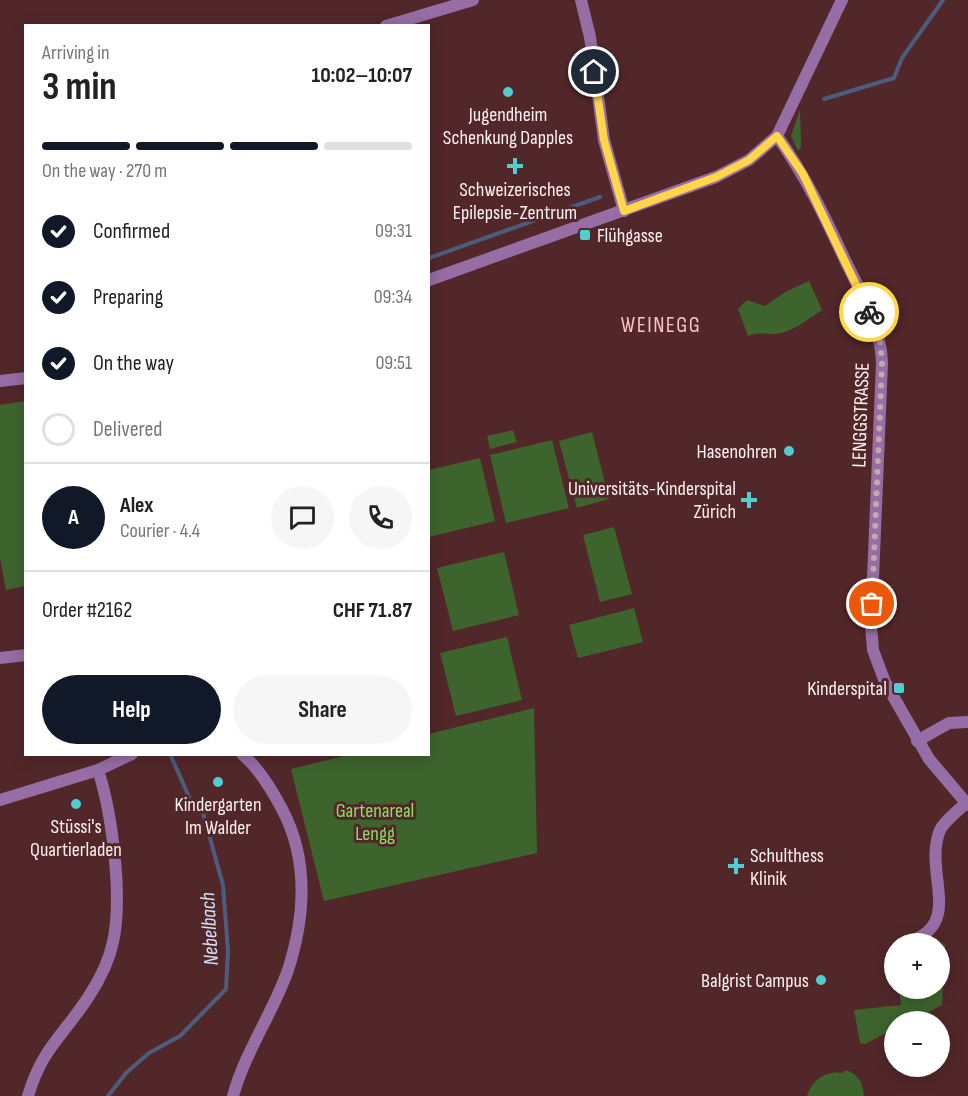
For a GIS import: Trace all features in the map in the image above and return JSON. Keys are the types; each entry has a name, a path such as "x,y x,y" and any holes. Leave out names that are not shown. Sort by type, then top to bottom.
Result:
{"street":[{"path":"393,24 473,0"},
{"path":"581,0 590,37 604,140 624,211"},
{"path":"430,280 716,177 749,160 777,136 842,0"},
{"name":"LENGGSTRASSE","path":"777,136 803,174 864,301 880,340 882,363 871,626 873,650 880,674 917,741 967,804"},
{"path":"0,381 24,378"},
{"path":"0,658 24,655"},
{"path":"917,741 949,723 968,722"},
{"path":"0,800 98,770 128,756"},
{"path":"233,1096 287,970 302,902 300,860 288,819 251,762 244,756"},
{"path":"28,1096 47,1049 81,1008 98,982 113,940 116,893 103,786 98,770"},
{"path":"928,933 935,925 940,908 938,837 944,824 967,804"}],"green space":[{"path":"800,110 801,147 798,151 791,136"},
{"path":"809,281 822,310 788,331 748,336 738,309 747,300 765,306 785,292"},
{"path":"24,401 24,586 6,590 0,558 0,405"},
{"path":"513,430 517,442 490,449 487,436"},
{"path":"592,432 609,499 577,508 559,441"},
{"path":"552,440 569,508 506,523 490,455"},
{"path":"480,458 495,521 430,537 430,470"},
{"path":"614,527 632,594 600,602 583,535"},
{"path":"504,552 519,615 453,631 437,568"},
{"path":"634,608 643,642 578,658 569,625"},
{"path":"507,637 522,700 456,716 440,653"},
{"name":"Gartenareal Lengg","path":"534,708 537,853 324,901 291,769 344,756 430,756 430,734"},
{"path":"900,999 942,999 942,1005 931,1011 884,1011 884,1034 865,1044 860,1043 854,1010 901,1005"},
{"path":"845,1070 859,1079 864,1096 807,1096 812,1085 820,1077 831,1073 843,1073"}],"waterway":[{"name":"Nebelbach","path":"824,99 894,78 902,58 943,0"},
{"name":"Nebelbach","path":"430,258 600,197"},
{"name":"Nebelbach","path":"108,1096 126,1073 149,1053 180,1036 226,989 228,951 223,885 203,813 190,799 171,756"}],"way so far":[{"path":"869,312 878,332 882,363 872,604"}],"place":[{"name":"Jugendheim Schenkung Dapples","path":"508,92"},
{"name":"Schweizerisches Epilepsie-Zentrum","path":"515,166"},
{"name":"Flühgasse","path":"585,235"},
{"name":"Hasenohren","path":"789,451"},
{"name":"Universitäts-Kinderspital Zürich","path":"749,500"},
{"name":"Kinderspital","path":"899,688"},
{"name":"Kindergarten Im Walder","path":"218,782"},
{"name":"Stüssi's Quartierladen","path":"76,804"},
{"name":"Schulthess Klinik","path":"736,866"},
{"name":"Balgrist Campus","path":"821,980"}],"district":[{"name":"WEINEGG","path":"661,324"}],"route":[{"path":"594,72 604,140 624,211 716,177 749,160 777,136 803,174 869,312"}]}
